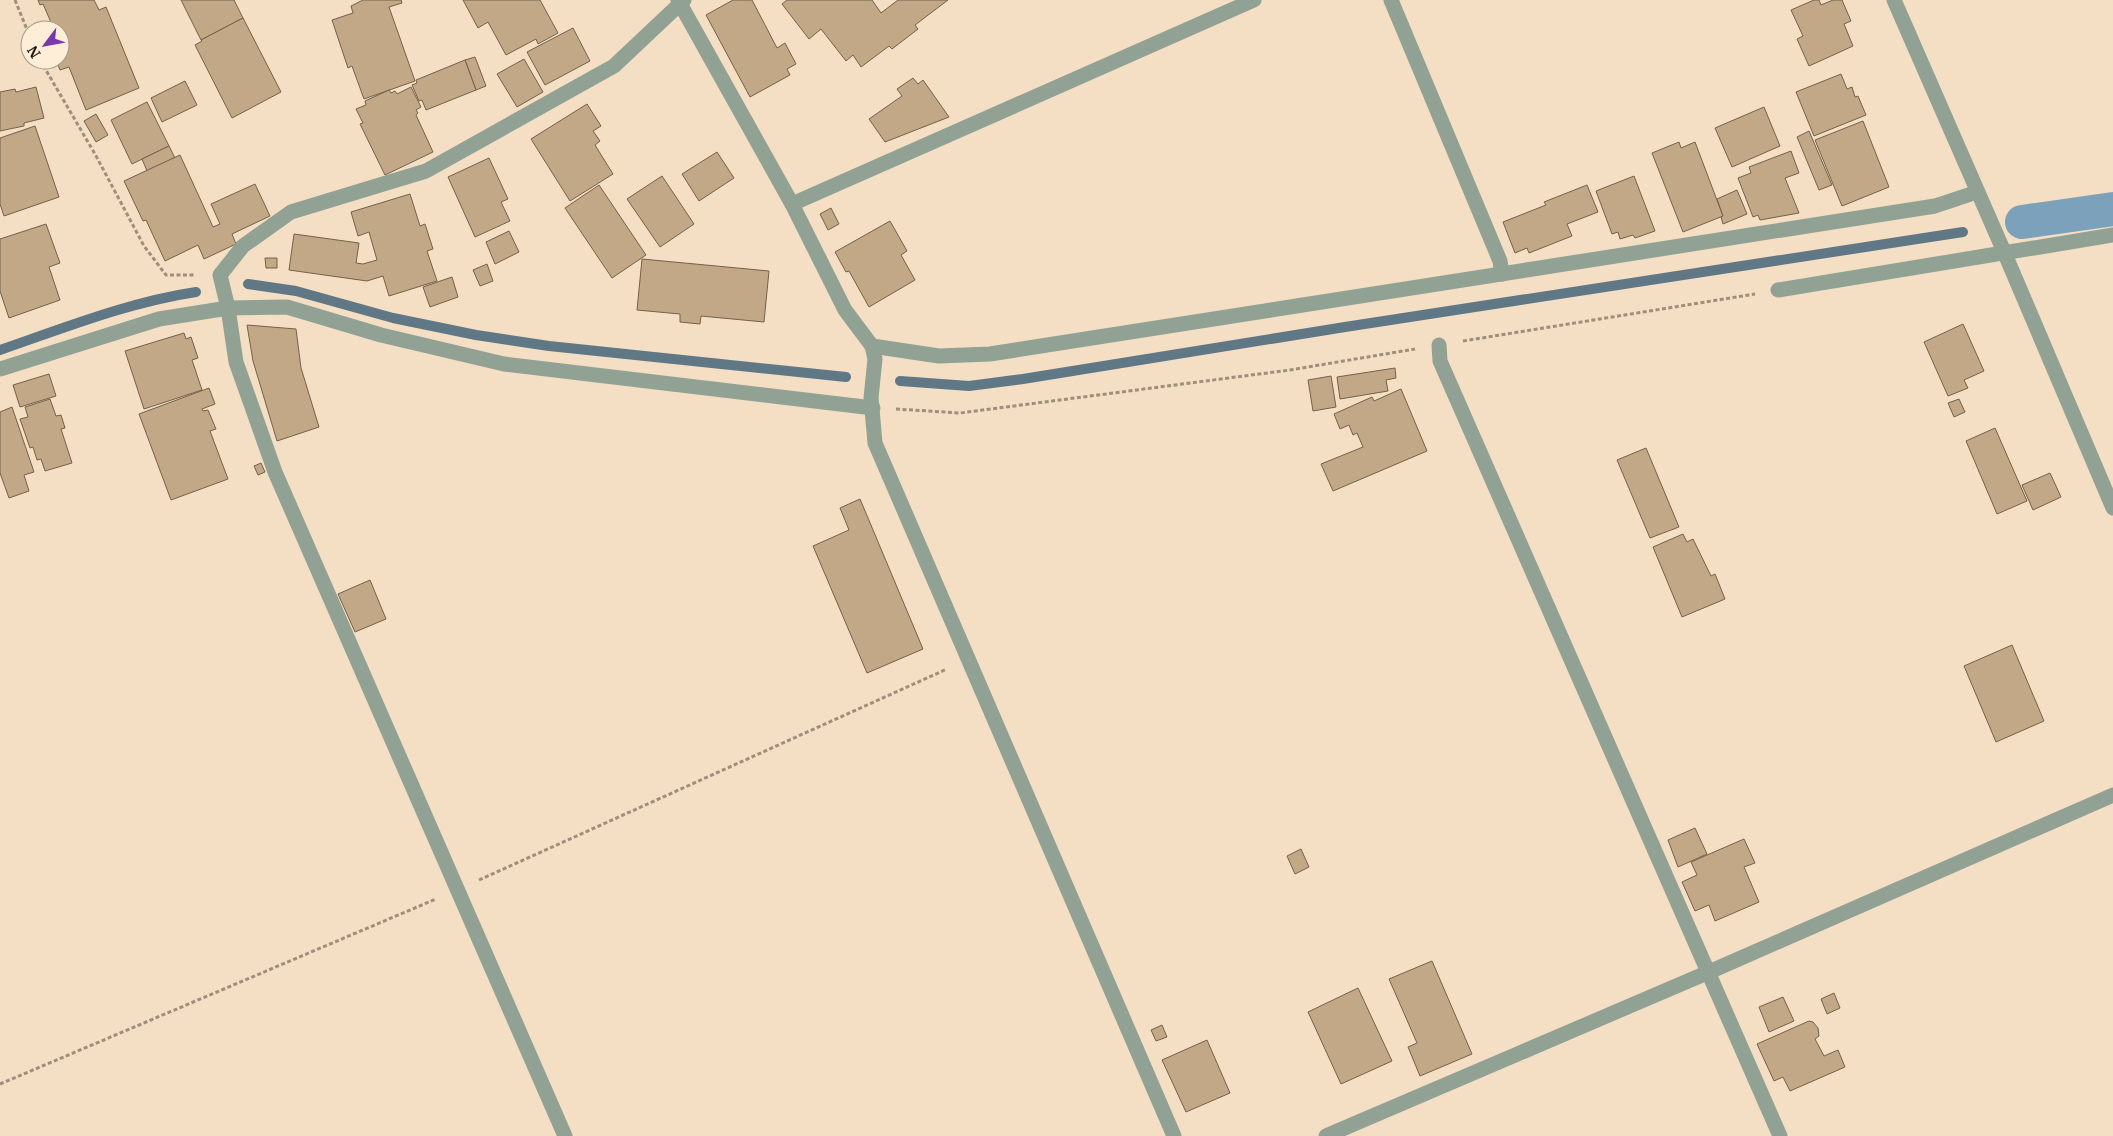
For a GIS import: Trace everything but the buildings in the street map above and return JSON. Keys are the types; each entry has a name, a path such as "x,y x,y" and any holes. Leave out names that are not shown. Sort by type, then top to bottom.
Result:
{"street":[{"path":"792,204 1254,0"},
{"path":"1391,0 1500,261 1502,274"},
{"path":"1894,0 2113,508"},
{"path":"565,1136 276,472 236,362 228,308 220,275 243,246 292,212 426,171 614,66 681,2 792,204 845,310 872,346 875,359 871,398 875,444 1174,1136"},
{"path":"872,346 940,356 990,354 1935,206 1977,192"},
{"path":"1778,290 2113,235"},
{"path":"0,369 159,319 228,308 287,307 381,335 504,364 873,408"},
{"path":"1440,345 1440,361 1780,1136"},
{"path":"1326,1136 1709,972 2113,795"}],"path":[{"path":"15,0 23,20"},
{"path":"46,70 95,154 144,246 166,275 220,275"},
{"path":"873,408 960,414 1290,370 1778,290"},
{"path":"0,1084 459,889 968,659"}],"waterway":[{"path":"2022,222 2113,209"},
{"path":"900,381 969,386 1023,379 1345,327 1963,232"},
{"path":"248,284 296,291 393,318 476,335 549,346 846,377"},
{"path":"0,350 121,309 171,296 196,292"}]}
